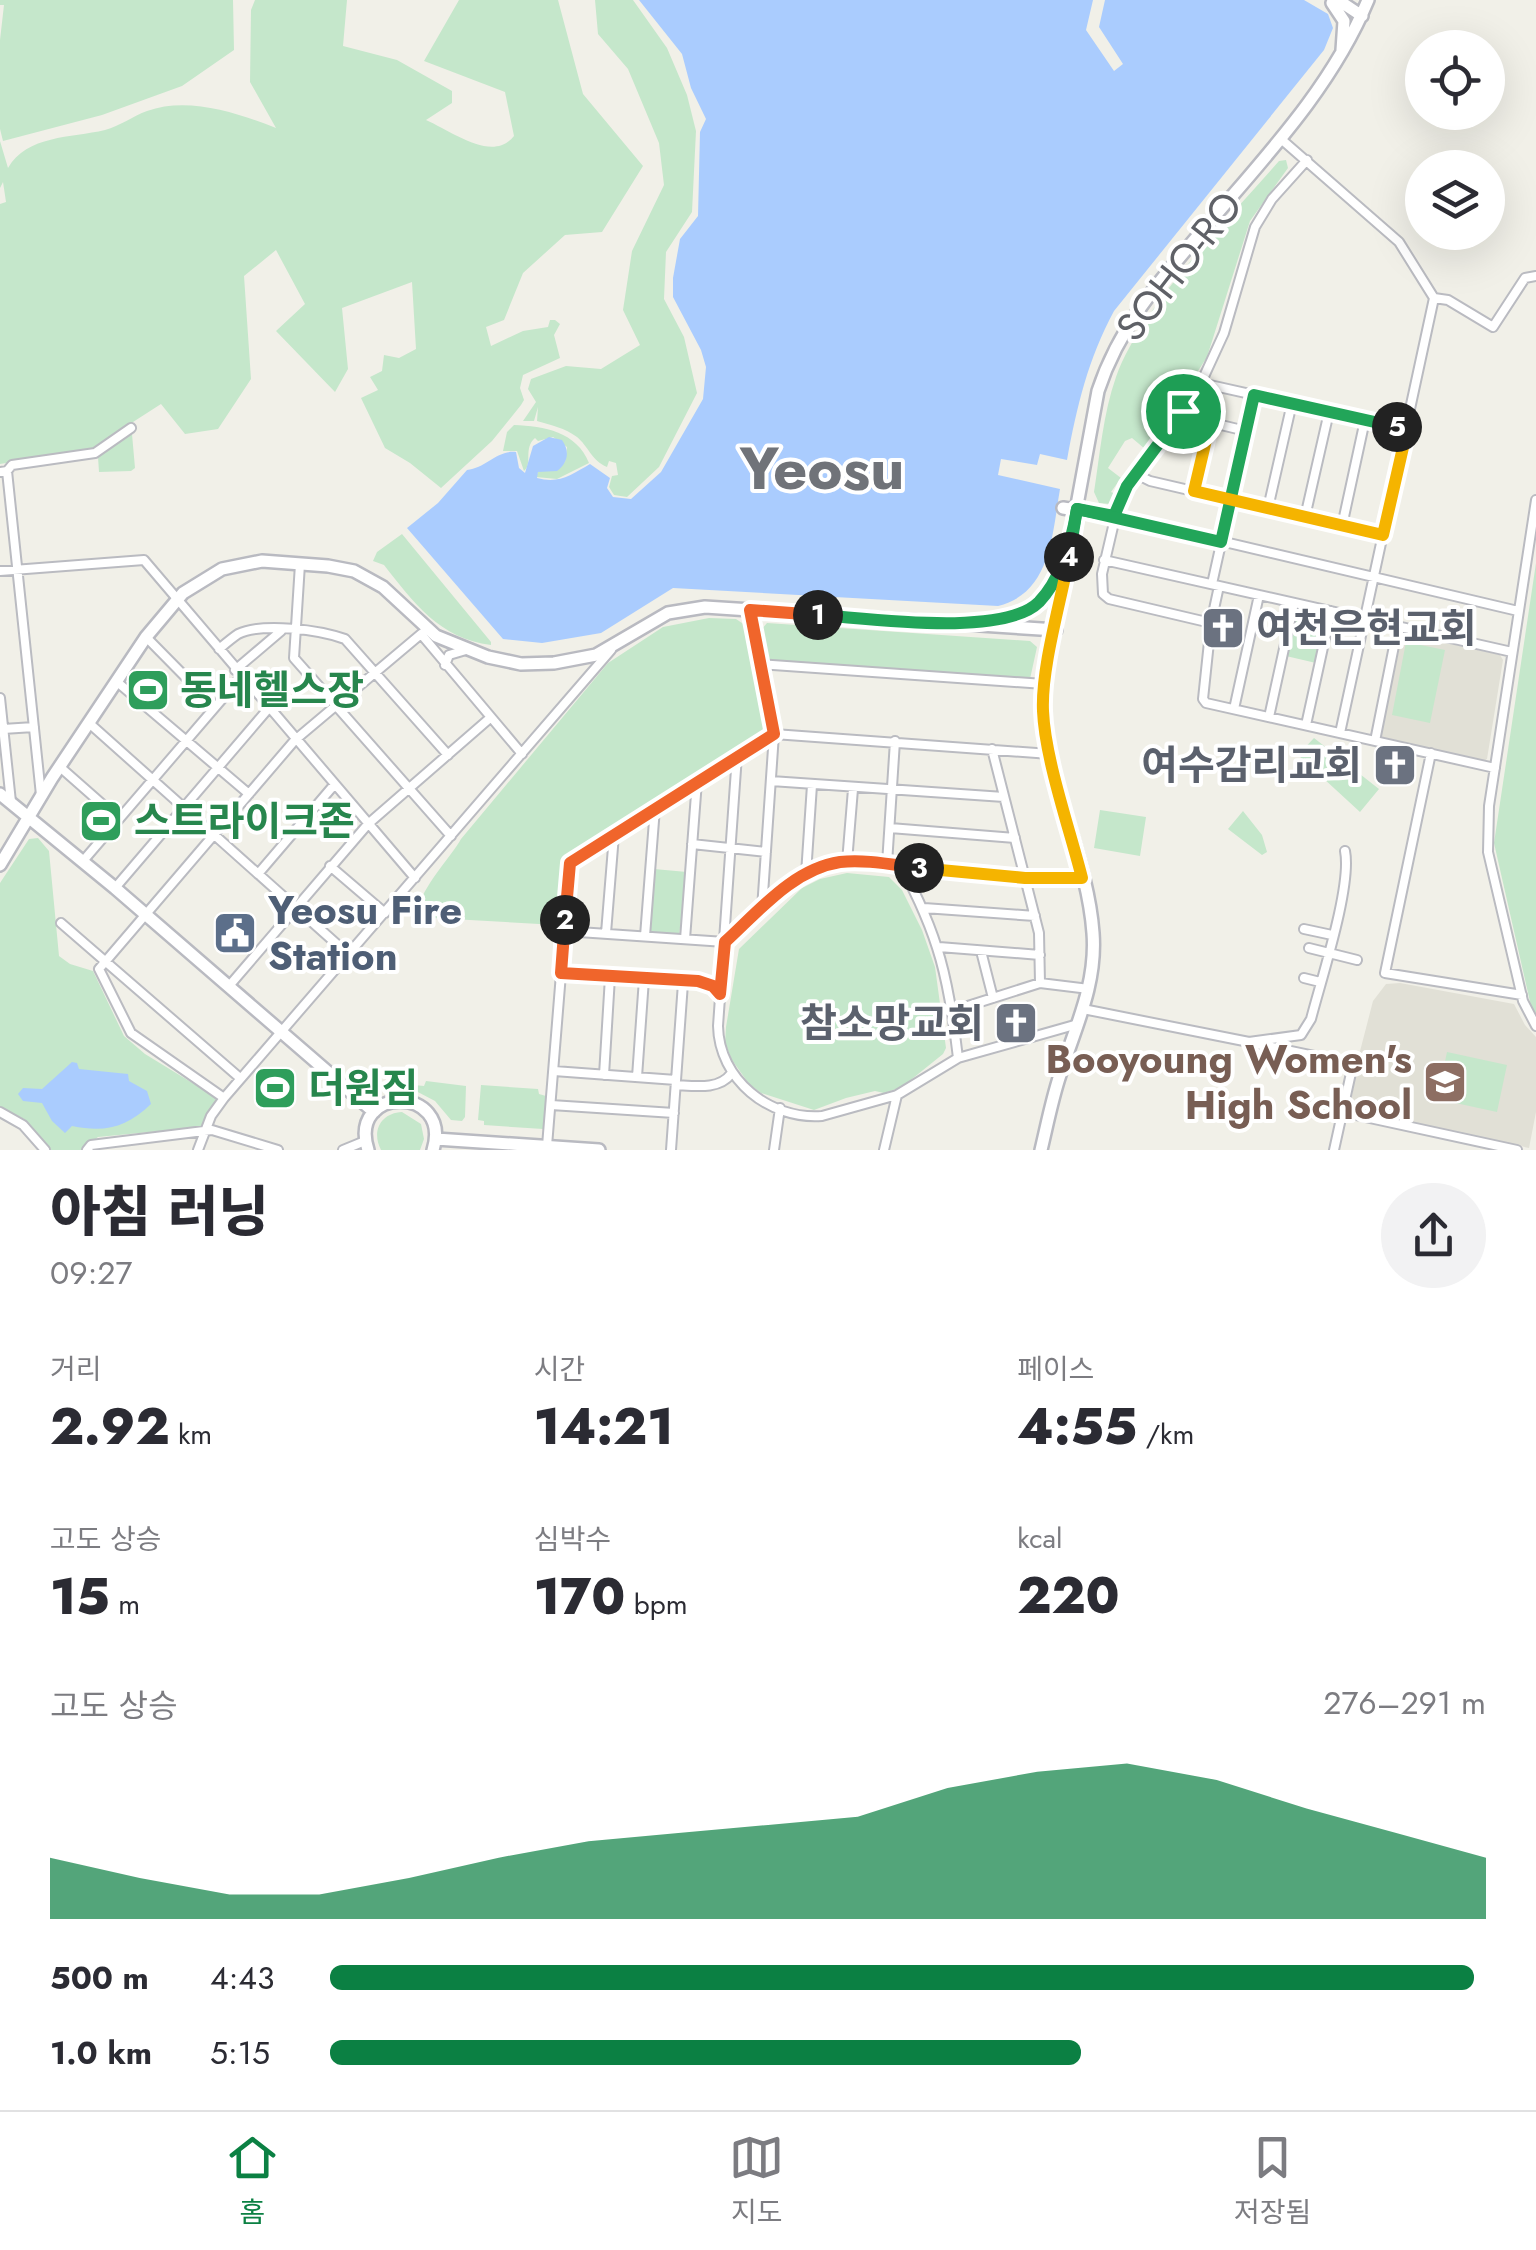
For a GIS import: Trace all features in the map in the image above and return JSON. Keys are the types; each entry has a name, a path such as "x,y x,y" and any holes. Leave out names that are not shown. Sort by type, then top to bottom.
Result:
{"street":[{"name":"SOHO-RO","path":"1041,1150 1056,1088 1090,989 1094,938 1043,711 1044,684 1098,391 1115,345 1139,307 1280,139 1340,60 1368,0"},
{"path":"1336,2 1362,16"},
{"path":"1336,2 1344,21 1340,60"},
{"path":"1280,139 1399,242 1434,298 1340,733"},
{"path":"1211,623 1104,596 1104,560 1119,501 1202,382 1224,334 1254,227 1272,199 1307,160"},
{"path":"1434,298 1448,300 1492,326 1525,278 1536,276"},
{"path":"1202,382 1407,430"},
{"path":"1254,395 1221,542 1203,699 1234,710 1495,768"},
{"path":"1268,508 1292,403"},
{"path":"1183,411 1210,423 1246,430"},
{"path":"1305,517 1329,412"},
{"path":"1342,526 1364,420"},
{"path":"1194,491 1210,423"},
{"path":"41,797 4,472 12,465 95,453 132,428"},
{"path":"1136,474 1150,481 1383,535"},
{"path":"1536,500 1489,806 1488,852 1522,995 1536,1026"},
{"path":"1063,508 1114,516 1518,611"},
{"path":"0,531 13,530"},
{"path":"971,624 1020,614 1038,604 1072,538"},
{"path":"0,571 144,560 414,878"},
{"path":"1104,560 1512,652"},
{"path":"0,865 146,637 176,600 222,568 262,561 341,568 368,578 398,599 445,665 522,754"},
{"path":"300,564 294,658 451,836"},
{"path":"1234,710 1259,595"},
{"path":"1269,717 1294,602"},
{"path":"424,631 466,650 521,664 596,656 653,620 678,610 720,607 1056,630"},
{"path":"750,610 774,734 762,908"},
{"path":"1306,726 1331,611"},
{"path":"1374,741 1398,626"},
{"path":"83,861 188,740 238,673 283,629"},
{"path":"218,649 238,634 252,630 324,632 345,640 448,755"},
{"path":"224,1098 131,1033 98,969 295,740 424,631"},
{"path":"146,637 215,707"},
{"path":"198,1150 204,1132 240,1078 616,644"},
{"path":"445,665 449,655 466,650"},
{"path":"574,660 584,666 587,680"},
{"path":"760,664 1044,684"},
{"path":"116,681 249,794"},
{"path":"0,698 6,798 374,1112"},
{"path":"115,888 268,710"},
{"path":"229,986 368,824 490,718"},
{"path":"89,723 350,955"},
{"path":"3,729 34,727"},
{"path":"547,1146 570,863 774,734 1050,754"},
{"path":"887,864 896,741"},
{"path":"992,749 1035,916 1040,983"},
{"path":"1431,754 1385,973 1522,995"},
{"path":"737,755 718,1039 732,1074 751,1094 780,1108 816,1117 898,1096 958,1058 1078,1024"},
{"path":"60,767 119,819"},
{"path":"685,939 697,781"},
{"path":"771,781 1004,797"},
{"path":"806,874 812,785"},
{"path":"258,874 334,786"},
{"path":"847,862 853,789"},
{"path":"646,936 656,808"},
{"path":"890,828 1015,838"},
{"path":"606,933 614,835"},
{"path":"692,844 766,852"},
{"path":"1249,1042 1302,1035 1310,1023 1346,874 1345,851"},
{"path":"564,930 725,942 806,874 847,862 1025,878 1082,878"},
{"path":"330,866 385,914"},
{"path":"901,866 940,948 958,1058"},
{"path":"924,908 1035,916"},
{"path":"61,923 240,1078"},
{"path":"1304,929 1332,935"},
{"path":"940,948 1040,955"},
{"path":"1308,948 1357,960"},
{"path":"981,950 993,998"},
{"path":"561,973 709,983 720,994"},
{"path":"604,1074 610,977"},
{"path":"1304,978 1320,982"},
{"path":"638,1077 644,979"},
{"path":"671,1150 683,982"},
{"path":"952,1011 1040,983 1090,989"},
{"path":"1083,1009 1352,1064 1334,1150"},
{"path":"554,1071 718,1084 732,1074"},
{"path":"884,1150 898,1096"},
{"path":"343,1150 366,1145 366,1124 374,1112 394,1101 414,1103 428,1114 434,1144 599,1150"},
{"path":"551,1105 674,1112"},
{"path":"774,1150 780,1108"},
{"path":"0,1112 23,1126 44,1150"},
{"path":"1342,1112 1518,1150"},
{"path":"87,1150 92,1145 212,1130 278,1150"}],"shaded area":[{"path":"1406,634 1500,655 1503,660 1487,759 1482,762 1380,737 1402,637"},
{"name":"Booyoung Women's High School","path":"1400,983 1514,1004 1536,1037 1536,1112 1529,1148 1350,1108 1373,1001 1386,984"}],"green space":[{"path":"0,0 233,0 234,50 182,86 102,115 3,141 0,40 4,5 0,5"},
{"path":"255,0 347,0 343,46 397,60 452,91 452,103 426,120 472,143 495,147 514,136 505,92 424,61 459,0 558,0 583,94 643,166 602,232 565,235 523,273 504,320 486,327 491,346 523,331 548,327 550,320 555,320 560,324 554,335 560,358 523,375 521,405 492,441 441,488 385,448 361,398 378,390 370,377 382,371 384,355 399,358 416,349 412,282 342,308 348,369 335,392 276,331 305,304 276,250 244,276 251,379 218,429 185,434 161,404 91,449 0,464 0,204 6,202 3,182 0,188 0,141 8,168 26,149 38,144 105,130 142,113 179,105 213,108 276,128 250,82 251,10"},
{"path":"595,0 633,0 667,48 687,95 696,131 692,212 666,252 664,299 684,337 697,393 659,467 627,497 614,495 609,487 612,476 618,475 616,463 609,461 607,467 572,434 537,421 538,407 534,421 523,421 536,402 528,389 531,379 566,366 601,369 640,345 623,310 632,251 664,185 659,143 628,69 598,34"},
{"path":"1286,160 1288,168 1250,221 1207,357 1145,449 1132,438 1125,441 1108,468 1121,478 1111,492 1118,495 1110,504 1099,503 1094,492 1105,420 1128,349 1188,264 1279,161"},
{"path":"514,425 548,429 568,438 589,463 557,479 536,477 538,472 565,462 567,447 553,437 538,441 535,438 529,446 524,471 517,451 503,451 507,432"},
{"path":"132,434 135,468 99,472 98,457"},
{"path":"402,534 491,645 442,627 417,605 384,565 373,561 377,552"},
{"path":"1536,563 1536,1014 1494,843"},
{"path":"1300,609 1322,614 1325,622 1316,663 1286,656"},
{"path":"709,618 736,619 748,627 765,729 564,861 557,925 434,918 420,909 429,885 461,839 608,663 663,627"},
{"path":"767,623 1030,641 1037,647 1030,679 767,660 763,658 760,631"},
{"path":"1406,642 1445,650 1430,723 1392,715"},
{"path":"1314,738 1379,789 1360,812 1298,755"},
{"path":"1100,810 1146,817 1140,856 1094,848"},
{"path":"1243,811 1262,835 1267,852 1262,855 1228,829"},
{"path":"38,838 49,851 59,956 93,971 124,1036 145,1054 217,1098 202,1127 98,1137 82,1150 51,1150 24,1119 0,1107 0,883 29,839"},
{"path":"654,869 687,872 679,936 649,931"},
{"path":"847,873 889,877 902,890 935,967 946,1048 902,1087 846,1098 814,1110 761,1093 749,1084 725,1043 726,1027 739,949 802,888"},
{"path":"1447,1052 1507,1065 1497,1112 1437,1099"},
{"path":"426,1081 466,1086 462,1121 451,1120 435,1101 414,1090 414,1085 424,1086"},
{"path":"481,1085 538,1089 539,1094 546,1096 543,1129 484,1125 484,1121 478,1120"},
{"path":"402,1112 421,1124 424,1139 420,1150 381,1150 377,1136 380,1124 388,1116"}],"water":[{"path":"639,0 1093,0 1086,30 1114,71 1123,64 1099,27 1105,0 1304,0 1328,14 1333,28 1324,50 1114,311 1084,383 1067,460 1040,454 1037,465 1001,459 998,475 1060,489 1046,560 1029,589 1016,599 998,606 673,588 601,633 542,643 503,639 407,528 438,503 467,470 516,452 519,468 525,473 533,446 549,437 562,440 566,461 557,471 538,472 537,478 558,479 590,464 610,478 607,488 613,497 631,499 661,472 703,399 706,367 673,297 673,278 680,239 698,216 700,132 706,119 691,88 682,54"},
{"path":"72,1062 79,1069 128,1074 129,1081 147,1091 151,1104 115,1126 72,1126 65,1133 52,1121 42,1103 23,1101 18,1094 23,1088 42,1089"}],"place":[{"name":"여천은현교회","path":"1223,628"},
{"name":"동네헬스장","path":"148,690"},
{"name":"여수감리교회","path":"1395,765"},
{"name":"스트라이크존","path":"101,821"},
{"name":"Yeosu Fire Station","path":"235,933"},
{"name":"참소망교회","path":"1016,1023"},
{"name":"Booyoung Women's High School","path":"1445,1082"},
{"name":"더원짐","path":"275,1088"}],"district":[{"name":"Yeosu","path":"822,468"}],"route":[{"path":"1183,411 1127,486 1114,516 1077,509 1072,538 1049,587 1038,604 1020,614 971,624 750,610 774,734 570,863 561,973 698,981 709,983 720,994 725,942 793,882 840,862 1025,878 1082,878 1043,711 1044,684 1056,630 1077,509 1221,542 1230,500 1254,395 1407,430 1383,535 1230,500 1194,491 1210,423 1183,411"}]}
